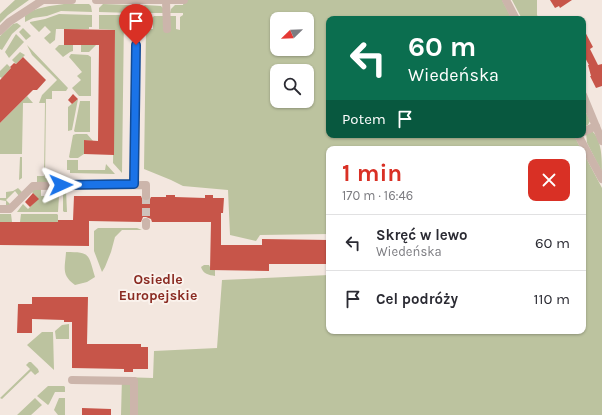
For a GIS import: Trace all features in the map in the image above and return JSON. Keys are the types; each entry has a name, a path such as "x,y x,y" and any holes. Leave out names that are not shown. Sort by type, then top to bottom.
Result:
{"street":[{"path":"0,31 9,22 43,0 72,0"},
{"path":"96,0 184,0"},
{"path":"506,0 514,16"},
{"path":"134,184 136,1"},
{"path":"166,1 167,29"},
{"path":"586,103 602,141"},
{"path":"586,131 596,126"},
{"path":"586,150 602,179"},
{"path":"0,209 10,210 33,186 146,185 146,196"},
{"path":"72,380 134,381 134,415"}],"green space":[{"path":"15,0 29,0 8,15 0,23 0,14"},
{"path":"184,0 502,0 510,16 326,16 326,138 576,138 580,146 326,146 326,234 260,235 256,241 230,235 228,190 183,186 144,169 146,30 140,29 140,15 151,17 151,29 153,29 154,16 176,16 176,29 180,30 180,17 183,13 170,13 171,9 175,5 183,5"},
{"path":"512,0 537,0 538,16 520,16"},
{"path":"64,4 89,4 92,12 61,11 47,16 33,18 25,22 25,16 33,11 43,7"},
{"path":"103,4 129,5 132,7 133,13 99,12 99,8"},
{"path":"145,5 161,6 164,13 140,13 141,7"},
{"path":"59,14 92,15 92,27 89,27 89,29 56,29 55,40 50,44 44,38 51,32 45,26 39,32 30,22"},
{"path":"99,15 124,15 122,173 113,163 115,30 99,29"},
{"path":"17,23 21,26 12,34 2,50 0,49 0,36 13,24"},
{"path":"23,28 31,36 26,40 19,32"},
{"path":"16,34 24,42 9,58 5,52"},
{"path":"27,45 68,88 66,91 52,91 52,99 46,99 45,178 51,178 51,182 37,182 37,176 44,176 45,103 39,103 42,95 57,80 32,55"},
{"path":"59,45 73,45 73,51 63,57 55,49"},
{"path":"81,45 96,45 89,52 81,52"},
{"path":"20,52 25,55 16,64 12,60"},
{"path":"71,54 88,55 91,57 91,96 79,96 72,88 81,80 77,76 82,72 69,57"},
{"path":"7,64 11,68 2,78 0,77 0,71"},
{"path":"27,96 33,103 23,103 22,154 0,154 0,123"},
{"path":"78,99 72,130 68,131 68,107"},
{"path":"80,101 90,101 90,132 74,131"},
{"path":"586,112 590,121 586,126"},
{"path":"592,131 600,144 602,172 587,143 586,133"},
{"path":"87,134 93,141 84,140 84,154 78,158 70,158 73,135"},
{"path":"20,157 22,157 22,178 19,180"},
{"path":"586,158 602,188 602,415 121,415 122,377 153,378 154,351 217,348 222,280 326,275 326,334 586,334"},
{"path":"67,160 78,160 78,170 105,170 106,164 115,174 70,173 70,170 67,170"},
{"path":"18,188 22,192 19,196 15,191 6,200 11,205 6,206 6,201 0,200 0,198 6,198 6,192 13,191"},
{"path":"34,189 41,189 41,196 59,196 58,212 17,212 23,204 28,209 38,199 32,192"},
{"path":"63,189 66,190 67,212 63,211"},
{"path":"0,214 11,214 12,222 0,222"},
{"path":"21,214 57,214 58,222 20,222"},
{"path":"98,228 137,228 142,230 122,230 115,237 111,252 102,272 94,251 94,231"},
{"path":"66,252 80,253 87,256 91,263 95,277 87,282 75,285 68,278 65,271"},
{"path":"204,265 209,265 211,269 215,270 215,276 208,275 203,271 201,267"},
{"path":"69,324 69,339 56,339 55,331 62,325"},
{"path":"42,332 53,332 54,370 27,345"},
{"path":"31,362 38,369 39,372 35,375 31,371 2,399 0,398 30,369 26,365"},
{"path":"48,386 64,386 65,392 55,392 48,405 37,396"},
{"path":"35,398 42,405 31,415 17,415"},
{"path":"59,398 65,398 65,415 58,415 54,410"}],"building":[{"path":"550,0 572,0 560,8 559,6 555,8"},
{"path":"64,29 115,30 114,155 84,154 84,140 98,141 99,45 64,45"},
{"path":"586,34 593,47 590,49 598,65 602,64 602,86 596,88 590,76 589,65 586,60"},
{"path":"23,57 46,80 37,90 33,90 0,123 0,80 14,63 16,64"},
{"path":"73,94 78,99 72,104 68,100"},
{"path":"33,193 39,199 30,207 25,202"},
{"path":"166,195 175,195 175,197 205,198 205,195 213,195 213,198 224,198 223,213 221,213 221,245 262,245 262,239 326,240 326,264 269,264 269,271 210,270 211,222 152,222 151,219 146,217 143,217 141,222 89,221 89,246 0,245 0,222 58,222 58,220 73,220 74,196 141,196 143,201 149,201 151,197 166,197"},
{"path":"32,297 88,297 87,344 141,344 141,347 148,347 148,369 133,369 133,372 124,372 124,369 72,368 72,322 64,322 64,320 32,319 32,333 17,333 18,304 32,304"},
{"path":"82,408 111,409 111,415 82,415"}],"tunnel":[{"path":"146,196 146,222"}],"district":[{"name":"Osiedle Europejskie","path":"158,288"}],"route":[{"path":"61,185 134,184 136,45"}]}
